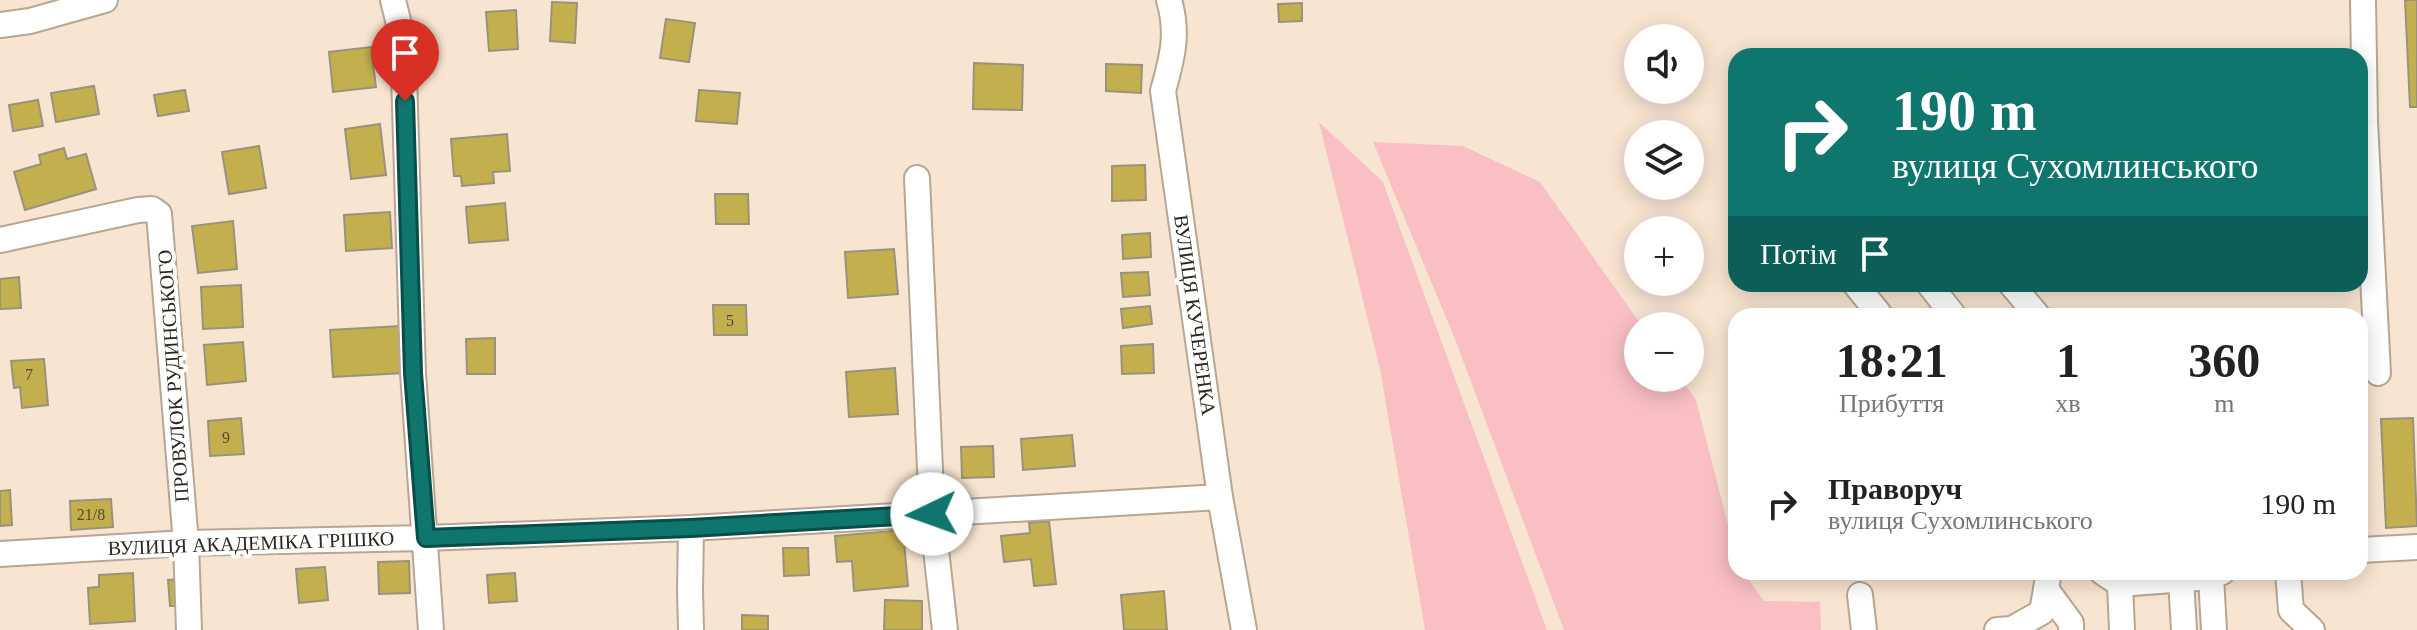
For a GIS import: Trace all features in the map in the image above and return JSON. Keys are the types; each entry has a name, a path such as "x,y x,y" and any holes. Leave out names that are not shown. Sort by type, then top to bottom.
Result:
{"street":[{"path":"0,25 26,10 105,0"},
{"path":"393,0 403,41 413,373 431,630"},
{"name":"ВУЛИЦЯ КУЧЕРЕНКА","path":"1169,0 1175,49 1163,91 1220,497 1244,630"},
{"path":"2363,0 2364,48"},
{"path":"917,178 932,514 945,630"},
{"path":"2368,180 2378,373"},
{"name":"ПРОВУЛОК РУДИНСЬКОГО","path":"0,240 147,209 156,211 161,218 186,543 189,630"},
{"path":"1862,292 1874,308"},
{"path":"1935,292 1948,308"},
{"path":"2018,292 2031,308"},
{"name":"ВУЛИЦЯ АКАДЕМІКА ГРІШКО","path":"0,554 186,543 691,528 1220,497"},
{"path":"691,528 691,630"},
{"path":"2368,550 2417,547"},
{"path":"2007,630 2042,612 2048,580"},
{"path":"2048,580 2071,623 2071,630"},
{"path":"2111,580 2122,630"},
{"path":"2181,580 2184,630"},
{"path":"2214,630 2217,580"},
{"path":"2289,580 2291,610 2312,630"},
{"path":"1860,595 1864,630"}],"shaded area":[{"path":"1319,122 1383,182 1547,630 1425,630 1380,369"},
{"path":"1373,142 1463,146 1540,182 1632,312 1624,312 1624,392 1690,392 1696,400 1728,525 1728,580 1749,580 1764,601 1820,602 1821,630 1564,630 1455,339"}],"building":[{"path":"2405,0 2417,0 2417,107 2410,107"},
{"path":"552,2 577,3 575,43 550,41"},
{"path":"1302,3 1302,21 1279,22 1278,4"},
{"path":"516,10 518,49 489,51 486,12"},
{"path":"666,19 695,23 689,62 660,58"},
{"path":"371,47 376,87 333,92 329,52"},
{"path":"974,63 1023,65 1022,110 973,109"},
{"path":"1106,64 1142,65 1141,93 1106,91"},
{"path":"94,86 99,114 56,122 51,93"},
{"path":"185,90 189,111 158,116 154,95"},
{"path":"699,90 740,93 737,124 696,121"},
{"path":"38,100 43,126 13,131 9,105"},
{"path":"380,124 386,175 351,179 345,129"},
{"path":"507,134 510,171 493,172 494,183 462,186 461,176 454,176 451,139"},
{"path":"259,146 266,188 229,194 222,152"},
{"path":"64,148 67,159 86,154 96,189 25,210 14,172 41,164 39,155"},
{"path":"1145,165 1146,200 1112,201 1112,166"},
{"path":"715,194 748,194 749,224 716,224"},
{"path":"505,203 508,240 469,243 466,207"},
{"path":"390,212 392,248 346,251 344,215"},
{"path":"233,221 237,269 198,273 192,226"},
{"path":"1150,233 1151,257 1123,259 1122,235"},
{"path":"894,249 898,294 848,298 845,252"},
{"path":"1148,272 1150,295 1123,297 1121,273"},
{"path":"19,277 21,308 0,309 0,279"},
{"path":"241,285 243,327 203,329 201,287"},
{"path":"713,305 746,305 747,335 714,335"},
{"path":"1150,306 1152,324 1123,328 1121,309"},
{"path":"400,326 404,373 333,377 330,330"},
{"path":"495,338 495,374 467,374 466,339"},
{"path":"243,342 246,381 207,385 204,345"},
{"path":"1153,344 1154,373 1122,374 1121,346"},
{"path":"44,359 48,405 22,408 20,387 14,388 11,361"},
{"path":"895,368 898,414 849,417 846,372"},
{"path":"241,418 244,454 210,456 208,421"},
{"path":"2413,418 2417,526 2386,528 2381,419"},
{"path":"1072,435 1075,466 1023,470 1021,439"},
{"path":"993,446 994,477 962,478 961,447"},
{"path":"10,490 12,525 0,526 0,491"},
{"path":"111,499 113,527 71,530 70,501"},
{"path":"1049,521 1056,584 1034,586 1031,559 1004,562 1001,536 1030,533 1029,523"},
{"path":"903,530 908,586 854,591 852,561 837,562 835,536"},
{"path":"783,548 808,548 809,575 784,576"},
{"path":"409,561 410,593 379,594 378,562"},
{"path":"325,567 328,600 299,603 296,569"},
{"path":"133,573 135,621 90,624 88,588 99,587 99,575"},
{"path":"515,573 517,601 489,603 487,575"},
{"path":"182,579 183,606 170,606 168,580"},
{"path":"1164,591 1167,630 1124,630 1121,595"},
{"path":"885,600 922,601 922,630 884,630"},
{"path":"742,615 768,616 768,630 742,630"}],"route":[{"path":"405,101 413,373 426,538 691,528 932,514"}]}
